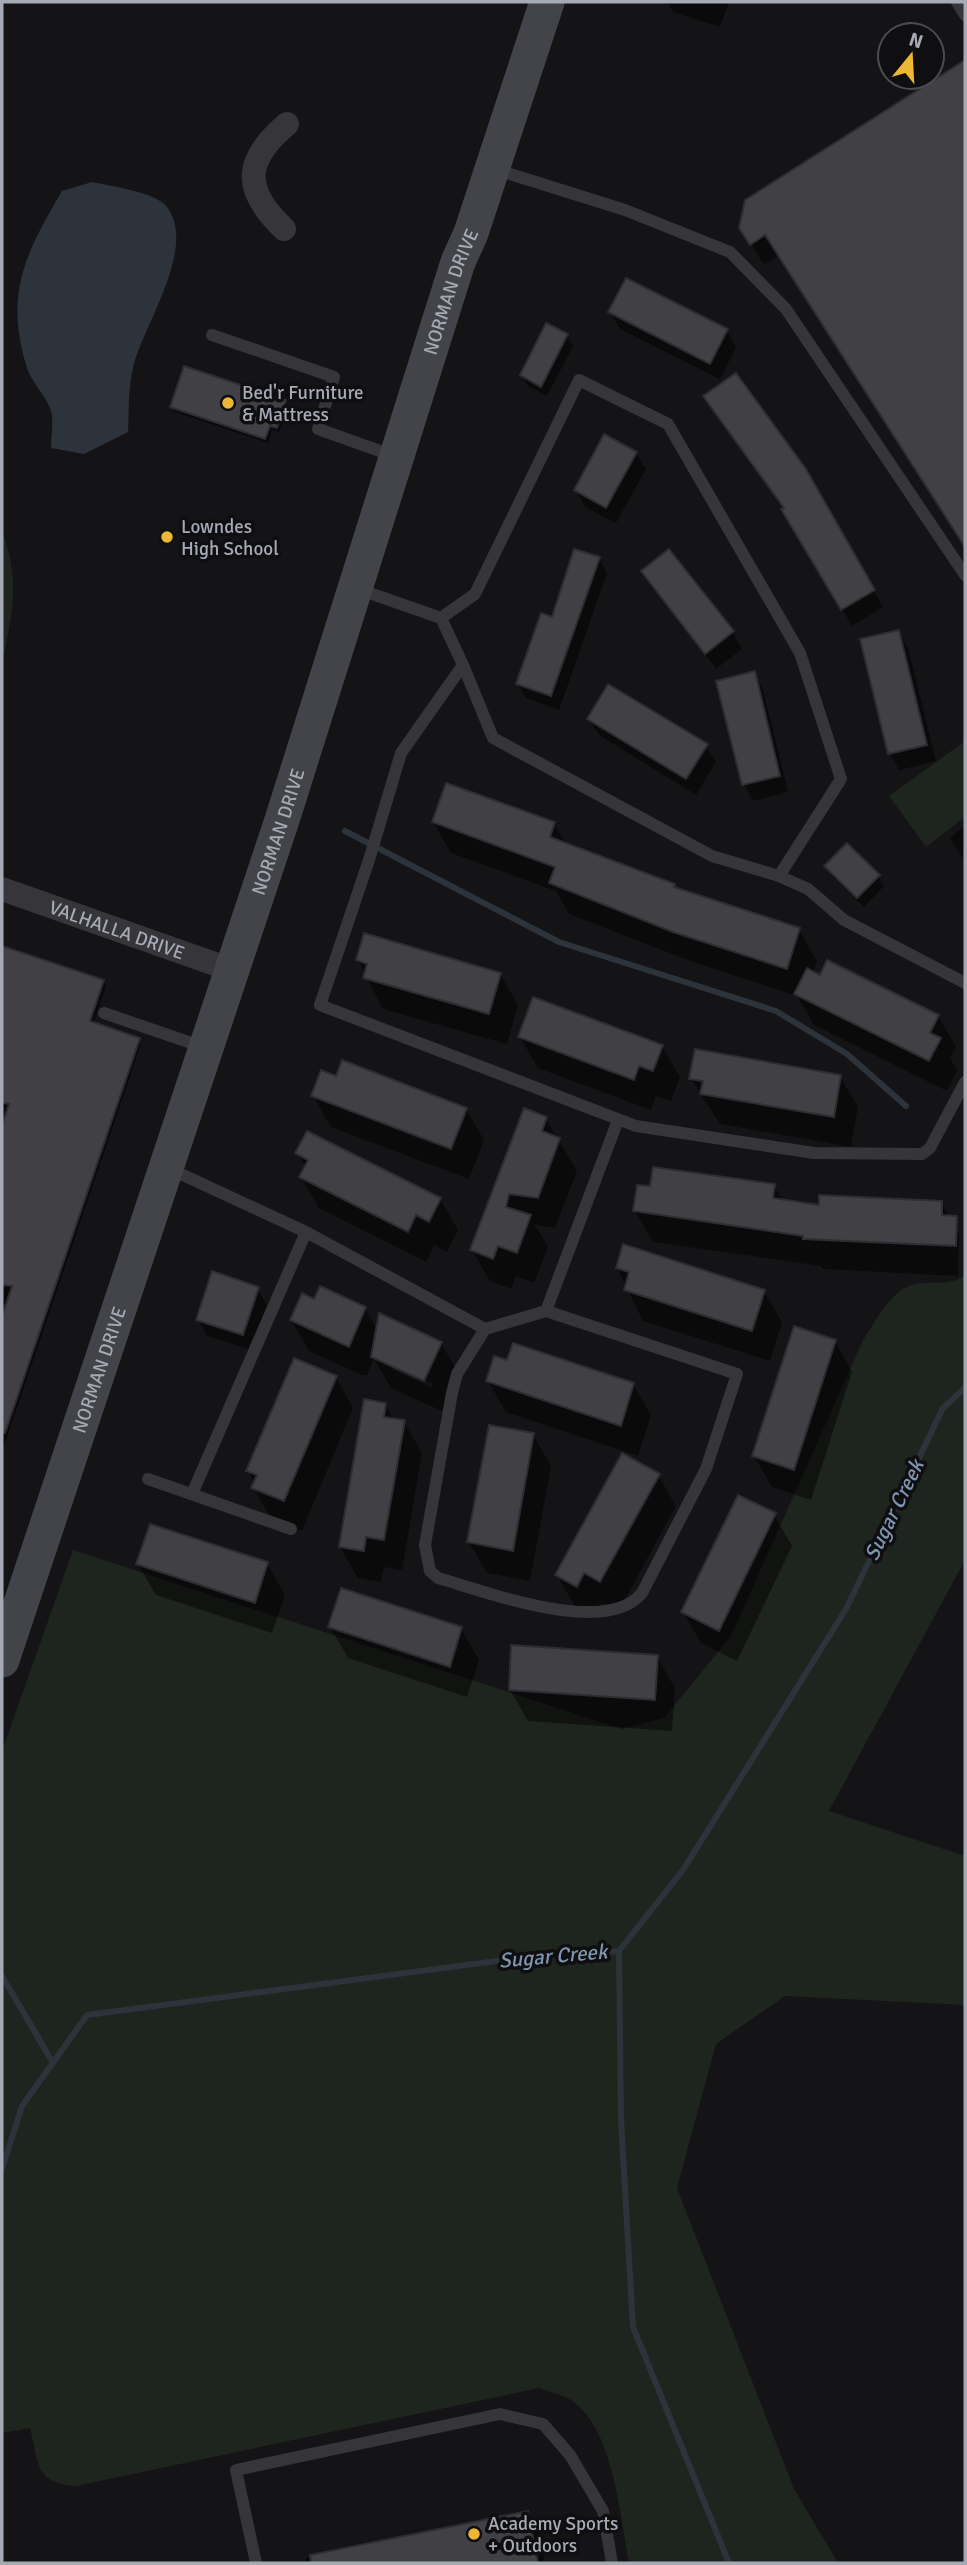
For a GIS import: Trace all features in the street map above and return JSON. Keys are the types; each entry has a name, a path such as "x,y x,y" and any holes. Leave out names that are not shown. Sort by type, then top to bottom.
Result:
{"street":[{"name":"NORMAN DRIVE","path":"2,1660 357,589 458,262 547,2"},
{"path":"284,229 263,209 256,195 253,175 265,145 287,124"},
{"name":"VALHALLA DRIVE","path":"2,889 232,970"}],"lane":[{"path":"957,2 965,15"},
{"path":"492,168 625,210 730,252 786,309 965,575"},
{"path":"212,335 334,377 318,429 397,457"},
{"path":"441,618 475,594 579,380 668,424 800,653 841,779 779,876"},
{"path":"357,589 441,618 493,738 712,856 779,876 808,889 844,920 965,983"},
{"path":"463,664 401,753 369,860 320,1004 636,1126 814,1153 912,1156 930,1148 965,1082"},
{"path":"104,1013 206,1048"},
{"path":"547,1311 618,1120"},
{"path":"166,1167 306,1232 485,1329"},
{"path":"192,1494 306,1232"},
{"path":"547,1311 737,1374 700,1480 642,1593 626,1607 614,1611 550,1610 438,1578 430,1571 425,1545 452,1393 457,1374 485,1329 547,1311"},
{"path":"148,1479 291,1529"},
{"path":"256,2563 236,2470 500,2414 543,2424 570,2455 603,2511 612,2563"}],"shaded area":[{"path":"92,182 132,190 161,202 167,207 175,224 176,244 165,288 133,368 129,392 128,432 84,454 51,448 51,411 27,368 20,342 18,296 29,255 62,191"},
{"path":"2,530 11,566 13,598 2,665"},
{"path":"965,741 965,817 926,847 889,796"},
{"path":"965,1275 965,1560 829,1811 965,1856 965,2005 785,1996 716,2044 677,2188 794,2489 838,2563 629,2563 613,2476 598,2433 574,2402 539,2388 76,2486 52,2481 45,2476 37,2461 30,2428 2,2433 2,1751 73,1550 622,1729 664,1718 731,1636 863,1340 879,1315 891,1299 907,1287 922,1283 948,1282"}],"building":[{"path":"965,60 965,547 765,235 750,245 739,228 745,200 916,91 946,91 946,72"},
{"path":"626,278 728,329 710,364 608,312"},
{"path":"546,323 568,334 541,387 520,375"},
{"name":"Bed'r Furniture & Mattress","path":"184,366 286,400 277,428 270,426 265,439 170,407"},
{"path":"736,373 806,469 875,590 841,610 781,509 784,508 703,396"},
{"path":"604,434 637,452 606,508 574,490"},
{"path":"574,549 600,557 551,696 516,684 541,613 552,617"},
{"path":"669,549 734,631 705,654 641,571"},
{"path":"899,630 927,745 888,754 860,639"},
{"path":"755,671 780,776 742,785 716,681"},
{"path":"608,684 708,744 686,779 587,719"},
{"path":"446,783 555,822 550,837 675,884 674,887 800,928 787,969 673,932 549,883 555,867 432,822"},
{"path":"847,843 880,875 857,898 824,866"},
{"path":"364,933 501,973 489,1014 363,978 367,964 356,960"},
{"path":"2,946 104,980 90,1021 140,1038 5,1433 2,1433 2,1316 12,1286 2,1285 2,1125 9,1104 2,1103"},
{"path":"827,960 939,1015 930,1033 941,1038 929,1061 794,994 807,968 820,975"},
{"path":"533,997 663,1045 653,1071 639,1066 634,1080 518,1037"},
{"path":"695,1049 841,1075 834,1117 700,1094 703,1081 689,1079"},
{"path":"342,1060 467,1108 451,1149 311,1096 321,1070 336,1076"},
{"path":"524,1108 547,1117 542,1131 560,1138 538,1198 509,1194 506,1207 531,1215 517,1253 498,1246 493,1259 470,1250"},
{"path":"307,1131 441,1198 429,1222 416,1215 408,1232 299,1177 308,1160 295,1153"},
{"path":"653,1167 775,1184 773,1198 819,1205 819,1195 942,1201 942,1215 957,1216 956,1246 803,1239 803,1236 633,1211 637,1185 650,1186"},
{"path":"623,1244 765,1290 752,1331 624,1290 629,1272 616,1268"},
{"path":"212,1271 259,1287 243,1335 196,1320"},
{"path":"320,1286 366,1307 349,1347 290,1320 302,1293 314,1299"},
{"path":"379,1313 442,1342 424,1381 371,1357"},
{"path":"794,1326 836,1340 794,1470 752,1456"},
{"path":"513,1343 634,1383 621,1426 486,1381 494,1356 507,1360"},
{"path":"294,1358 337,1376 284,1501 251,1488 257,1475 246,1471"},
{"path":"364,1399 386,1403 384,1417 405,1420 384,1540 366,1537 364,1551 339,1547"},
{"path":"489,1425 534,1433 513,1551 467,1542"},
{"path":"622,1453 660,1474 600,1582 584,1573 577,1587 555,1575"},
{"path":"738,1495 776,1513 719,1631 681,1612"},
{"path":"150,1524 268,1562 255,1603 136,1564"},
{"path":"341,1588 462,1627 450,1667 328,1627"},
{"path":"511,1645 658,1655 655,1700 509,1690"},
{"name":"Academy Sports + Outdoors","path":"528,2511 538,2563 311,2563 310,2555"}],"waterway":[{"path":"345,831 559,942 776,1011 847,1054 906,1106"},
{"name":"Sugar Creek","path":"2,2169 22,2106 87,2015 550,1954 619,1951 683,1870 846,1609 943,1408 965,1388"},
{"path":"619,1951 621,2120 633,2327 729,2563"},
{"path":"2,1976 53,2063"}],"place":[{"name":"Bed'r Furniture & Mattress","path":"228,403"},
{"name":"Lowndes High School","path":"167,537"},
{"name":"Academy Sports + Outdoors","path":"474,2534"}]}
